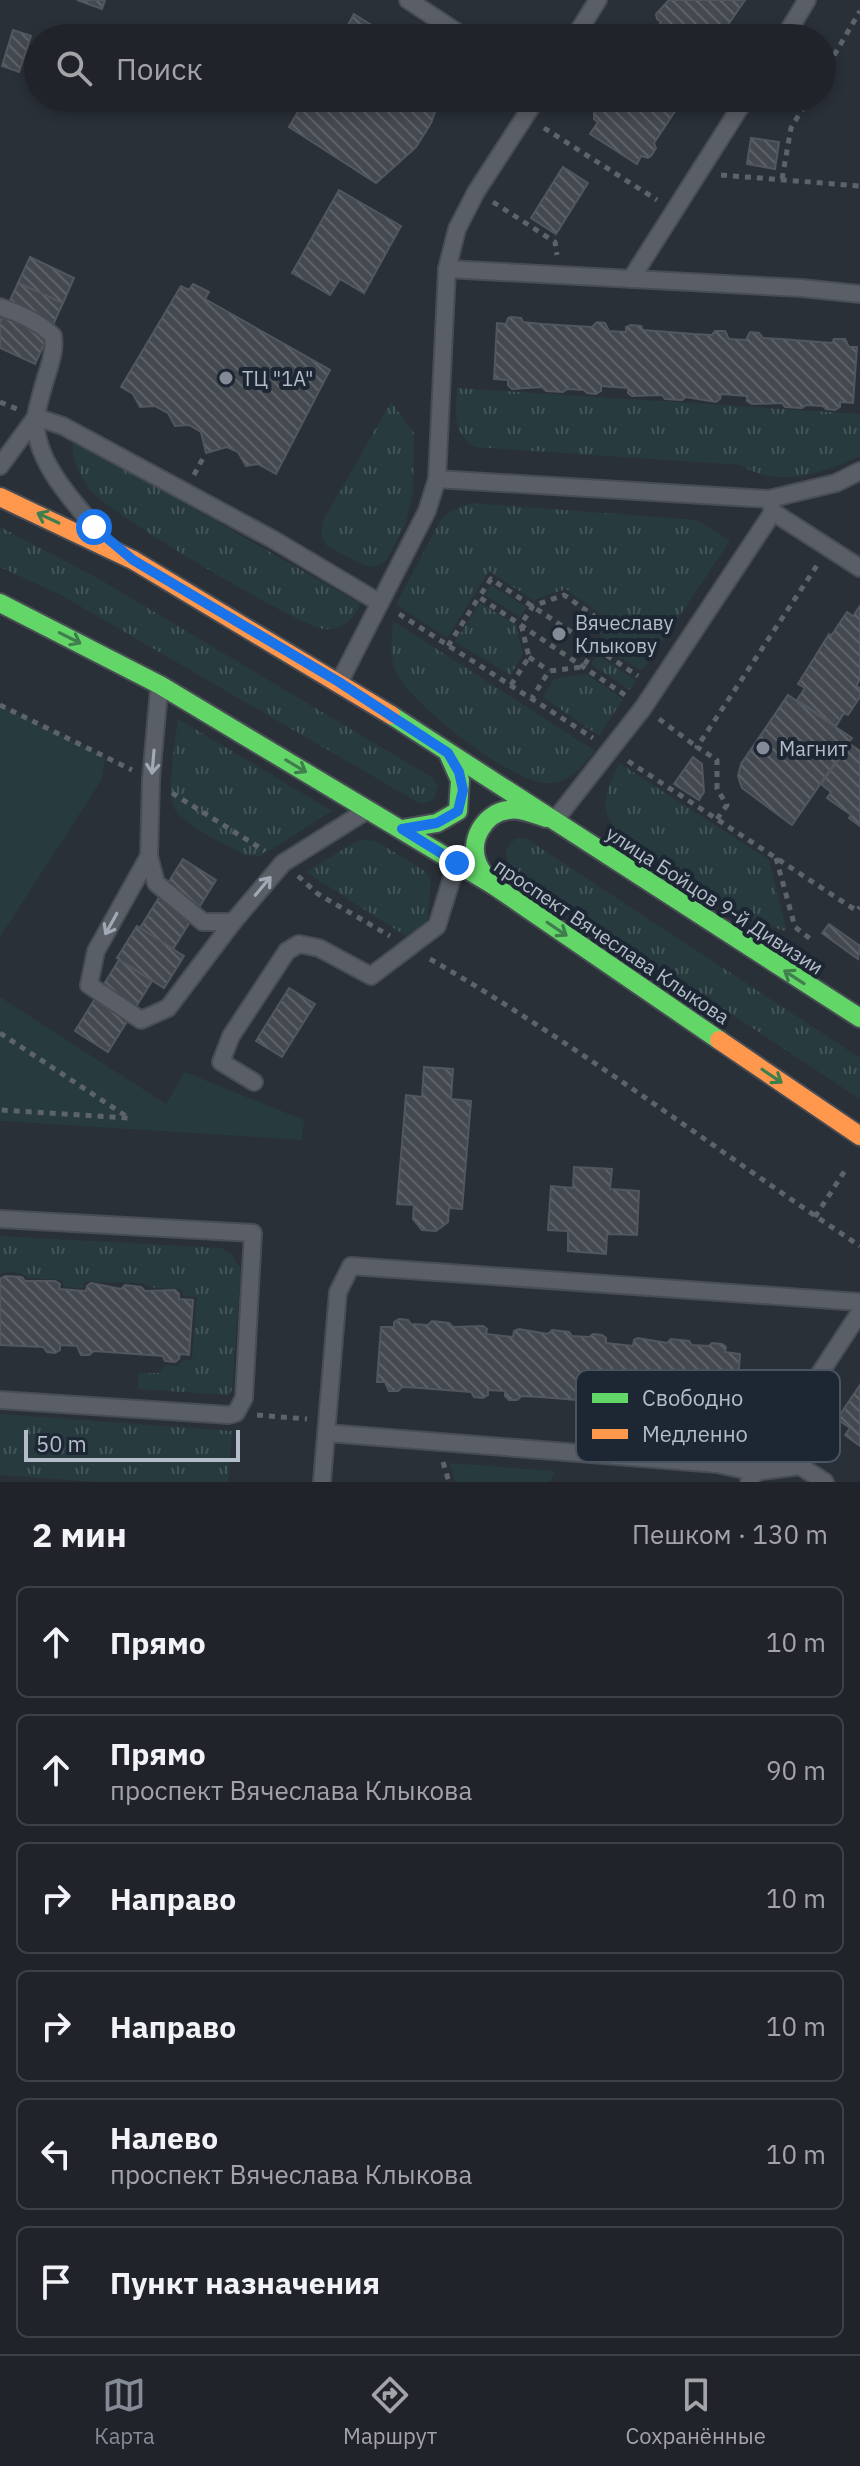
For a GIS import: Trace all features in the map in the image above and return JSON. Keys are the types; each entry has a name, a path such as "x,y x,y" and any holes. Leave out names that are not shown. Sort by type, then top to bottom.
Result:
{"main road":[{"path":"0,497 133,560 339,682 550,820"},
{"name":"проспект Вячеслава Клыкова","path":"0,603 160,685 493,885 860,1136"},
{"path":"402,829 437,823 458,811 463,790 459,772 448,753"},
{"path":"493,885 478,864 475,849 477,833 487,819 504,810 526,810 550,820"},
{"name":"улица Бойцов 9-й Дивизии","path":"550,820 860,1018"}],"lane":[{"path":"408,0 445,24"},
{"path":"583,24 598,0"},
{"path":"792,24 807,0"},
{"path":"339,682 427,511 437,479 447,269 457,229 476,192 527,112"},
{"path":"631,279 737,112"},
{"path":"447,269 801,288 860,294"},
{"path":"0,307 35,323 53,336 53,349 36,417 0,466"},
{"path":"36,417 63,426 274,540 380,603"},
{"path":"36,417 43,453 67,494 94,527 133,560"},
{"path":"437,479 771,506 860,471"},
{"path":"771,506 860,568"},
{"path":"550,820 643,708 771,506"},
{"path":"160,685 151,779 149,856 156,883 203,922 233,922"},
{"path":"149,856 96,951 89,985 141,1020 168,1008 233,922 283,863 369,809"},
{"path":"254,1082 221,1062 231,1036 287,951 299,944 319,948 371,976 437,926 457,863"},
{"path":"0,1219 253,1233 244,1398 236,1413 0,1400"},
{"path":"322,1482 338,1292 351,1266 860,1302"},
{"path":"823,1370 860,1312"},
{"path":"327,1427 576,1451"},
{"path":"694,1462 717,1464 752,1477 800,1466"},
{"path":"798,1462 825,1482"}],"path":[{"path":"836,52 860,11"},
{"path":"782,179 791,128 801,112"},
{"path":"524,116 675,211"},
{"path":"699,174 860,186"},
{"path":"476,192 555,242 561,275"},
{"path":"697,747 822,558"},
{"path":"448,646 491,579 656,688"},
{"path":"564,595 593,615 596,647 583,667 549,671 529,657 521,624 533,606 564,595"},
{"path":"479,597 717,760 717,789 727,805 717,819"},
{"path":"511,685 529,657"},
{"path":"532,698 549,671"},
{"path":"0,705 151,779 283,863 318,894 465,979 860,1246"},
{"path":"775,857 795,927 825,949"},
{"path":"0,1033 129,1118 0,1110"},
{"path":"815,1217 853,1158"},
{"path":"236,1413 327,1427"}],"green space":[{"path":"457,388 860,414 860,456 816,473 785,477 755,472 741,465 475,447 458,428"},
{"path":"391,402 414,433 413,493 406,522 386,561 376,567 365,566 327,546 321,535 323,521"},
{"path":"72,439 361,604 347,623 324,629 243,590 103,502 90,490 79,472"},
{"path":"471,503 697,520 730,541 642,671 601,646 599,613 566,589 533,600 489,571 447,638 396,604 441,519"},
{"path":"0,527 99,579 431,777 438,785 433,800 421,804 61,595 0,567"},
{"path":"491,585 526,607 520,617 485,595"},
{"path":"480,603 516,625 523,655 510,675 455,642"},
{"path":"393,621 595,751 571,776 552,783 535,781 490,758 441,722 404,685 392,658"},
{"path":"598,655 636,681 630,690 591,664"},
{"path":"586,674 623,699 599,736 543,697 554,679"},
{"path":"0,705 105,757 102,779 0,937"},
{"path":"178,719 332,811 261,856 245,855 199,829 182,817 173,804 171,781"},
{"path":"619,763 769,860 787,932 743,916 626,840 616,830 606,804"},
{"path":"525,838 860,1058 860,1099 517,872 507,861 506,850 515,839"},
{"path":"363,840 376,841 426,872 431,881 427,925 421,931 406,936 306,872"},
{"path":"0,997 166,1104 185,1072 304,1120 302,1140 0,1121"},
{"path":"0,1236 221,1248 231,1254 241,1269 232,1390 228,1395 138,1389 139,1373 160,1373 166,1365 177,1366 183,1360 192,1360 197,1297 183,1296 182,1290 148,1287 143,1283 85,1282 83,1288 64,1287 62,1280 28,1278 14,1272 0,1274"},
{"path":"0,1414 232,1431 228,1482 98,1482 0,1475"},
{"path":"450,1463 555,1471 550,1482 455,1482"}],"building":[{"path":"77,0 105,0 102,9"},
{"path":"669,0 745,0 729,24 660,24 656,14"},
{"path":"354,14 370,24 349,24"},
{"path":"13,30 24,34 24,57 19,72 2,66"},
{"path":"298,112 435,112 416,147 376,183 289,127"},
{"path":"675,112 654,143 656,148 651,156 641,156 637,164 590,134 598,122 594,119 594,113"},
{"path":"751,138 779,142 775,169 747,164"},
{"path":"563,167 588,183 556,234 531,218"},
{"path":"339,190 401,226 364,293 340,279 330,295 292,273"},
{"path":"30,257 74,278 63,303 18,283"},
{"path":"18,283 63,303 35,364 0,348 0,322"},
{"name":"ТЦ \"1А\"","path":"193,284 209,292 205,299 330,370 276,474 258,464 246,466 238,452 227,447 206,453 201,432 189,425 175,426 168,413 155,406 140,407 133,394 121,387 181,286 189,290"},
{"path":"511,317 542,324 592,327 597,322 605,323 609,331 626,332 626,327 631,325 641,326 643,330 694,334 712,335 715,331 725,331 729,339 746,340 750,332 759,333 763,338 832,343 834,339 845,339 849,347 857,347 853,403 840,402 840,407 835,410 823,406 785,407 782,403 752,404 747,401 747,396 721,394 716,402 686,397 682,400 665,399 662,395 632,396 628,388 601,386 601,391 596,394 584,390 546,391 542,387 512,389 508,380 494,379 497,323 506,324"},
{"path":"860,606 860,679 856,686 860,688 860,697 836,726 797,700 805,688 798,684 829,634 831,636 847,612 853,616"},
{"path":"788,695 852,738 792,825 742,788 738,776 741,764"},
{"path":"850,744 860,751 860,826 849,818 851,815 827,798 831,792 821,784"},
{"path":"693,757 702,764 704,792 699,800 674,784"},
{"path":"183,859 216,880 173,949 140,928"},
{"path":"829,924 860,946 858,959 822,933"},
{"path":"137,926 184,956 164,988 117,958"},
{"path":"119,960 152,981 108,1052 75,1031"},
{"path":"289,988 315,1004 282,1057 256,1041"},
{"path":"424,1067 453,1069 451,1099 471,1101 462,1209 449,1208 448,1222 436,1231 422,1230 413,1219 414,1205 397,1204 406,1095 422,1097"},
{"path":"574,1167 612,1169 610,1189 639,1191 637,1235 607,1234 606,1254 568,1251 568,1231 548,1230 551,1186 573,1188"},
{"path":"5,1276 22,1277 25,1281 55,1281 60,1284 59,1289 86,1291 91,1283 121,1289 125,1285 141,1287 145,1291 175,1290 179,1299 193,1300 189,1355 180,1354 175,1362 165,1361 163,1356 94,1351 81,1355 77,1346 60,1345 60,1350 55,1353 47,1352 43,1347 0,1345 0,1279"},
{"path":"399,1319 408,1320 411,1324 428,1325 432,1321 449,1323 453,1327 483,1326 487,1329 486,1334 513,1337 514,1331 519,1329 548,1334 552,1330 569,1332 572,1336 589,1337 593,1334 602,1335 606,1343 633,1346 638,1338 667,1343 671,1339 689,1341 692,1345 722,1344 726,1347 725,1352 740,1354 739,1370 576,1370 576,1400 522,1396 509,1400 505,1391 488,1390 488,1395 483,1398 474,1397 471,1392 420,1388 402,1387 398,1391 389,1391 385,1382 377,1382 381,1327 394,1327 394,1322"},
{"path":"860,1385 860,1446 845,1435 850,1428 840,1421 840,1415"}],"traffic: fast":[{"path":"0,603 160,685 493,885 719,1040"},
{"path":"391,715 860,1018"},
{"path":"402,829 437,823 458,811 460,780 448,753"},
{"path":"493,885 481,870 475,855 477,838 485,822 499,812 513,810 546,818"}],"traffic: slow":[{"path":"0,497 133,560 391,715"},
{"path":"719,1040 860,1136"}],"place":[{"name":"ТЦ \"1А\"","path":"226,378"},
{"name":"Вячеславу Клыкову","path":"559,634"},
{"name":"Магнит","path":"763,748"}],"route":[{"path":"94,527 133,560 339,682 448,753 459,772 463,790 458,811 437,823 402,829 457,863"}]}
